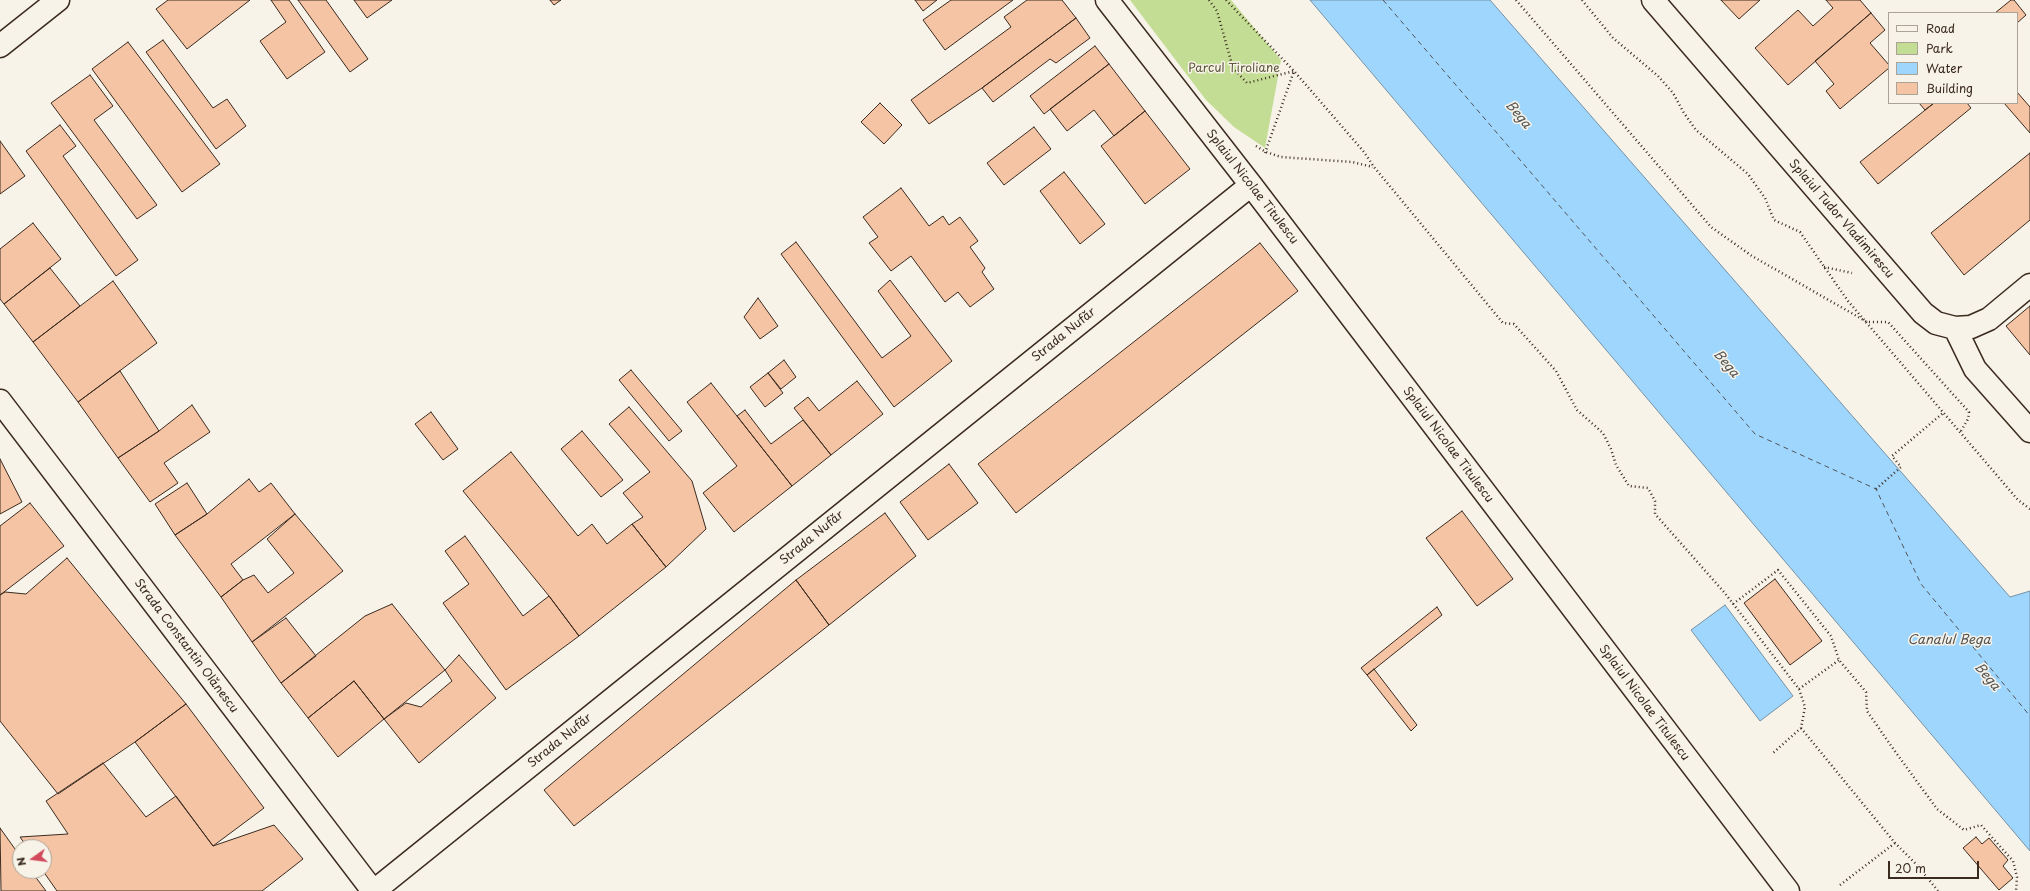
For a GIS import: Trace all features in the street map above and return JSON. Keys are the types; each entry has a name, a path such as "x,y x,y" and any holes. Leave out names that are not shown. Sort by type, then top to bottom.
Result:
{"street":[{"path":"0,46 58,0"},
{"name":"Splaiul Nicolae Titulescu","path":"1107,0 1251,185 1788,891"},
{"name":"Splaiul Tudor Vladimirescu","path":"1653,0 1923,313 1936,323 1955,328"},
{"name":"Strada Nufăr","path":"373,891 1251,185"},
{"path":"2030,285 1989,320 1971,326 1955,328 1975,369 2030,431"},
{"name":"Strada Constantin Olănescu","path":"0,402 373,891"}],"path":[{"path":"1209,0 1217,11 1233,68 1247,83 1294,71"},
{"path":"1226,0 1294,71 1364,152 1374,167 1503,323 1514,324 1556,372 1577,410 1603,432 1612,449 1616,464 1629,486 1648,488 1654,501 1655,514 1733,604 1799,689 1805,707 1802,728 1773,753"},
{"path":"1516,0 1711,227 1752,256 1867,322 1888,322 1969,412 1968,419 1960,431"},
{"path":"1582,0 1613,38 1658,76 1673,93 1684,113 1696,130 1748,174 1765,198 1774,220 1800,232 1848,300 2018,500 2030,509"},
{"path":"1251,185 1266,152 1294,71"},
{"path":"1255,145 1266,152 1281,157 1352,162 1374,167"},
{"path":"1876,489 1901,467 1892,456 1943,413"},
{"path":"1733,604 1778,570 1831,636 1839,660 1866,692 1867,710 1937,809 1964,830 1981,825 2013,861 2017,877 2016,891"},
{"path":"1799,689 1839,660"},
{"path":"1802,728 1895,842 1917,865 1938,891"},
{"path":"1840,885 1895,842"}],"green space":[{"name":"Parcul Tiroliane","path":"1130,0 1231,0 1281,60 1265,148 1234,127 1206,100"}],"water":[{"name":"Canalul Bega","path":"1310,0 1490,0 2010,597 2030,591 2030,851"},
{"path":"1725,605 1793,696 1760,721 1691,630"}],"building":[{"path":"168,0 250,0 187,49 156,9"},
{"path":"271,0 289,0 325,52 287,79 260,41 286,22"},
{"path":"298,0 326,0 368,59 350,72"},
{"path":"354,0 392,0 367,18"},
{"path":"550,0 561,0 554,5"},
{"path":"915,0 937,0 923,11"},
{"path":"951,0 1013,0 945,50 923,20"},
{"path":"1027,0 1062,0 1076,18 982,88 929,124 911,100 1011,27 1004,17"},
{"path":"1721,0 1760,0 1739,19"},
{"path":"1826,0 1860,0 1871,13 1788,85 1755,48 1798,10 1813,26 1833,8"},
{"path":"2011,0 2014,0 2026,15 2018,22 2018,12 1996,12"},
{"path":"1871,13 1885,30 1870,43 1888,64 1888,69 1840,109 1826,91 1834,84 1815,61"},
{"path":"1076,18 1090,38 1056,63 1050,59 993,102 982,88"},
{"path":"163,40 213,108 227,99 246,126 216,149 146,52"},
{"path":"128,42 220,164 182,192 92,69"},
{"path":"1095,46 1109,64 1044,114 1030,96"},
{"path":"1109,64 1145,111 1114,136 1094,110 1067,131 1050,109"},
{"path":"90,75 113,106 94,120 157,205 137,219 51,103"},
{"path":"2018,93 2030,107 2030,133 2005,104 2018,104"},
{"path":"880,103 902,125 884,144 861,122"},
{"path":"1920,104 1933,104 1925,110"},
{"path":"1933,104 1968,104 1971,108 1878,184 1860,162"},
{"path":"1145,111 1190,169 1145,204 1101,146"},
{"path":"60,125 76,146 63,156 138,260 116,276 26,151"},
{"path":"1034,127 1051,149 1004,185 987,163"},
{"path":"0,141 25,176 0,194"},
{"path":"2030,153 2030,220 1964,275 1931,233"},
{"path":"1064,172 1105,224 1080,244 1040,191"},
{"path":"901,188 929,226 943,216 949,225 960,217 978,241 970,247 985,268 982,272 994,289 970,307 958,292 945,302 911,256 891,271 869,243 878,237 863,217"},
{"path":"33,223 61,259 4,304 0,299 0,249"},
{"path":"796,242 882,358 911,336 878,291 890,280 952,361 894,407 781,254"},
{"path":"1260,243 1298,291 1016,513 978,464"},
{"path":"50,268 80,306 33,342 4,304"},
{"path":"113,281 157,343 78,402 33,342"},
{"path":"758,298 778,326 760,339 744,317"},
{"path":"2030,306 2030,355 2006,326"},
{"path":"784,360 796,377 781,389 768,373"},
{"path":"631,370 682,431 669,441 619,380"},
{"path":"120,371 159,431 118,458 78,402"},
{"path":"768,373 783,393 765,407 750,387"},
{"path":"857,381 883,414 831,455 794,408 808,397 819,411"},
{"path":"711,383 792,486 734,532 703,493 737,466 687,402"},
{"path":"192,405 210,432 164,463 178,483 150,502 118,458 159,431"},
{"path":"629,407 692,481 706,529 666,567 632,524 643,517 623,493 650,472 609,424"},
{"path":"745,410 771,444 803,420 831,455 792,486 737,416"},
{"path":"431,412 458,449 443,460 415,424"},
{"path":"582,431 623,480 601,497 561,449"},
{"path":"511,452 578,536 592,524 607,544 632,524 666,567 579,636 549,596 463,491"},
{"path":"0,459 22,502 0,514"},
{"path":"949,464 978,503 928,540 900,502"},
{"path":"249,479 259,492 271,483 295,514 231,564 243,580 221,597 175,535 207,514"},
{"path":"187,483 207,514 175,535 155,504"},
{"path":"30,503 64,546 0,595 0,526"},
{"path":"1462,511 1513,579 1477,606 1426,538"},
{"path":"885,513 916,556 829,625 796,580"},
{"path":"295,514 343,571 252,642 221,597 243,580 254,575 268,593 294,573 267,539"},
{"path":"465,536 523,616 549,596 579,636 506,690 443,603 469,584 445,551"},
{"path":"67,558 186,704 135,742 58,794 0,721 0,595 5,592 26,594"},
{"path":"1775,579 1822,641 1790,665 1744,603"},
{"path":"796,580 829,625 574,826 544,790"},
{"path":"392,604 445,670 384,719 354,681 308,718 281,683 365,616"},
{"path":"1437,607 1442,615 1367,675 1361,668"},
{"path":"286,618 316,656 281,683 252,642"},
{"path":"459,655 496,698 419,763 384,719 406,703 421,707 452,681 445,670"},
{"path":"1374,669 1417,725 1411,731 1367,675"},
{"path":"354,681 384,719 338,757 308,718"},
{"path":"186,704 264,808 213,846 135,742"},
{"path":"103,763 146,817 176,796 213,846 274,825 303,859 262,891 57,891 49,879 52,879 52,839 21,839 20,837 68,834 46,801"},
{"path":"0,828 12,845 12,879 37,879 46,891 1,891"},
{"path":"1976,837 1982,844 1989,838 2008,860 2003,866 2013,878 1999,890 1963,848"}],"ferry route":[{"path":"1383,0 1755,434 1876,489 1921,584 2030,716"}],"water label":[{"name":"Bega","path":"1518,115"},
{"name":"Bega","path":"1726,364"},
{"name":"Bega","path":"1987,677"}]}
